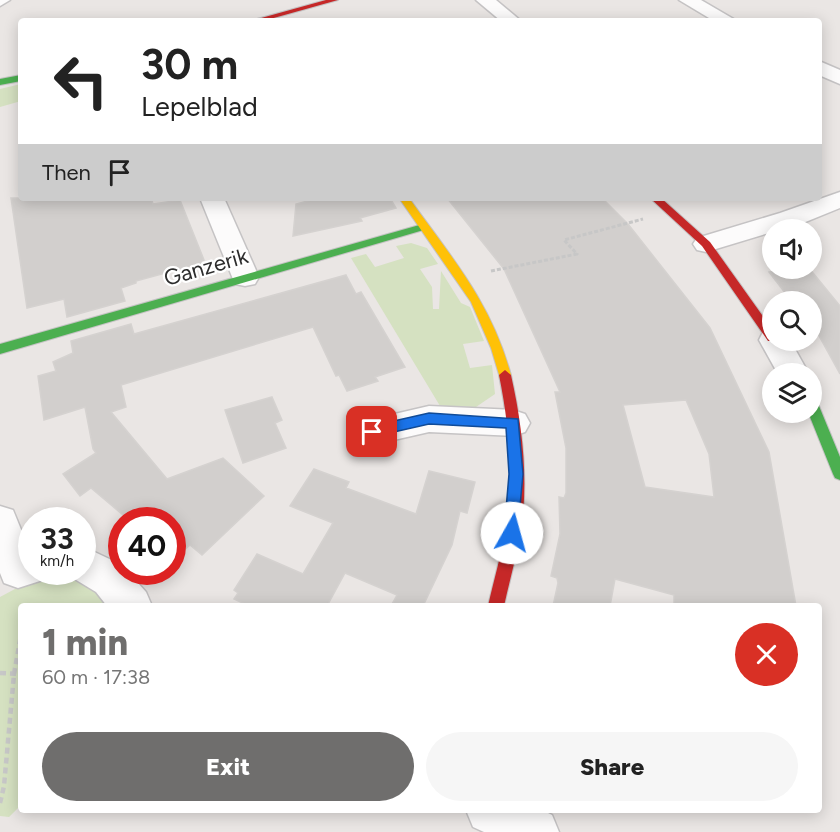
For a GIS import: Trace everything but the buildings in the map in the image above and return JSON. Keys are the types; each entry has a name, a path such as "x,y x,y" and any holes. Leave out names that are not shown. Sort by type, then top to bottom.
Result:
{"street":[{"path":"265,18 334,0"},
{"path":"485,0 508,18"},
{"path":"688,0 721,17"},
{"path":"704,18 721,17"},
{"path":"822,69 840,78"},
{"path":"0,82 18,79"},
{"path":"706,244 789,219 840,198"},
{"path":"213,201 245,277"},
{"path":"406,201 423,227 441,244 464,276 495,342 509,394 516,455 515,511 497,603"},
{"path":"658,201 706,244 762,323"},
{"name":"Ganzerik","path":"0,349 423,227"},
{"path":"372,432 429,419 513,423"},
{"path":"819,423 840,474"},
{"path":"0,522 16,572"},
{"path":"96,571 110,579 130,603"},
{"path":"496,813 535,832"}],"path":[{"path":"464,276 577,254 564,240 670,212"},
{"path":"0,803 6,777 14,674 18,652"},
{"path":"0,673 18,674"}],"green space":[{"path":"18,85 18,102 0,107 0,89"},
{"path":"411,243 427,248 438,264 420,269 432,287 433,309 439,309 441,271 461,303 470,307 484,341 463,344 470,368 492,365 495,394 476,407 440,406 351,258 366,254 375,267 404,258 396,246"},
{"path":"22,585 90,585 107,603 18,603 18,808 9,817 0,816 0,597"}],"traffic: fast":[{"path":"0,82 18,79"},
{"path":"0,349 423,227"},
{"path":"819,423 840,474"}],"traffic: slow":[{"path":"406,201 477,302 498,348 505,375"}],"traffic: jam":[{"path":"265,18 334,0"},
{"path":"658,201 706,244 762,324"},
{"path":"497,603 512,534 517,487 515,430 505,375"}],"route":[{"path":"372,432 429,419 513,423 516,474 512,533"}]}
